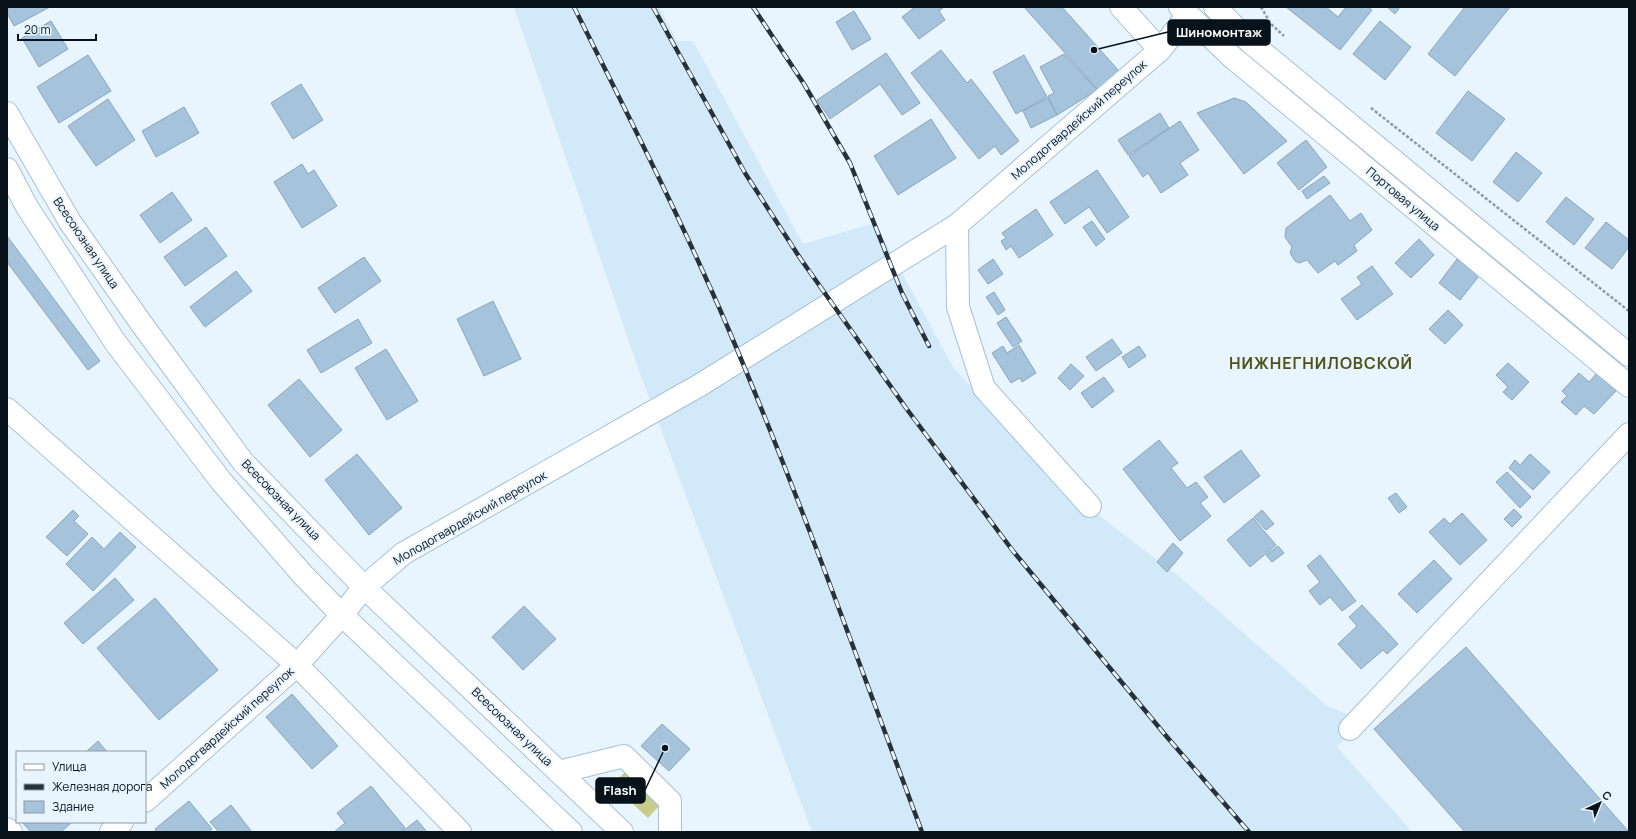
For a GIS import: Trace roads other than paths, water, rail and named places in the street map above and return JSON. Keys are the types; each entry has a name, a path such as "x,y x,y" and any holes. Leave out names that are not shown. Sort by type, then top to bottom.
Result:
{"main road":[{"path":"1121,7 1160,50"},
{"name":"Портовая улица","path":"1214,7 1250,42 1629,355"},
{"name":"Молодогвардейский переулок","path":"146,801 297,665 342,614 364,586 404,554 700,385 957,225 1160,50 1188,10"},
{"name":"Портовая улица","path":"1188,10 1232,57 1629,386"},
{"name":"Всесоюзная улица","path":"7,113 70,222 141,323 243,462 364,586 622,832"},
{"path":"7,168 27,207 115,342 221,481 303,574 342,614 571,832"},
{"path":"957,225 958,307 984,388 1090,506"},
{"path":"7,409 297,665 460,832"},
{"path":"1350,729 1629,434"},
{"path":"559,772 624,756 670,801 670,832"},
{"path":"111,832 121,823"},
{"path":"7,829 11,832"}],"railway":[{"path":"574,7 673,206 728,328 804,515 922,832"},
{"path":"653,7 745,173 800,258 906,408 1013,551 1167,737 1249,832"},
{"path":"753,7 804,84 850,163 902,293 929,346"}],"place":[{"name":"Шиномонтаж","path":"1094,50"},
{"name":"Flash","path":"665,748"}],"district":[{"name":"НИЖНЕГНИЛОВСКОЙ","path":"1321,363"}]}
